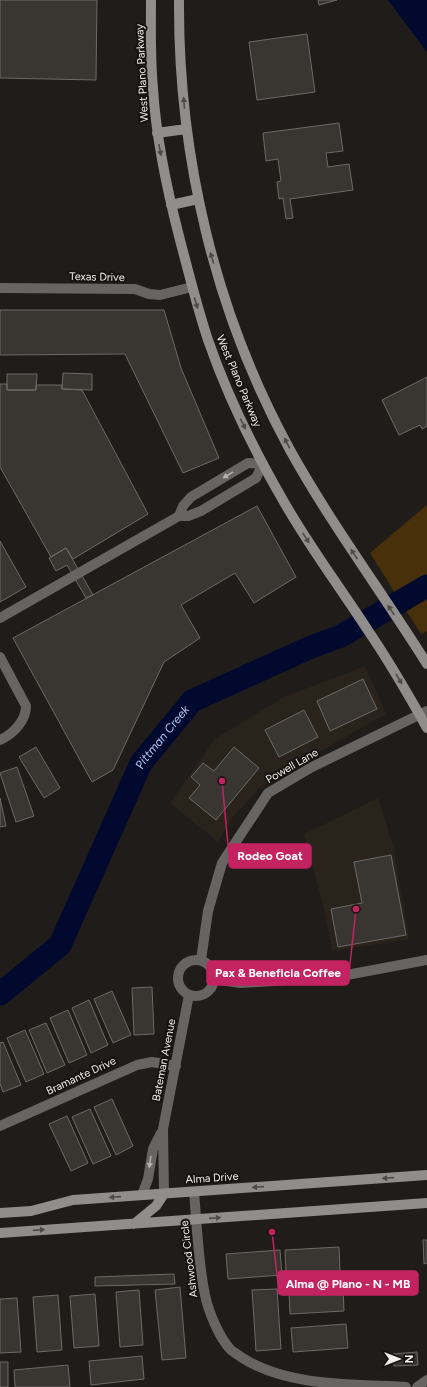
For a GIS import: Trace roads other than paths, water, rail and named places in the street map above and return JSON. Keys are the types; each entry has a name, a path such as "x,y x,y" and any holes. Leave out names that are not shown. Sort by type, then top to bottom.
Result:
{"main road":[{"name":"West Plano Parkway","path":"151,0 151,61 157,133 171,206 208,342 236,410 263,464 304,535 423,713 427,728"},
{"name":"West Plano Parkway","path":"180,0 180,44 186,129 198,200 211,256 244,353 290,449 321,504 427,664"},
{"path":"157,133 186,129"},
{"path":"171,206 198,200"},
{"name":"Alma Drive","path":"0,1213 31,1211 74,1200 427,1175"},
{"path":"134,1224 156,1206 164,1194"},
{"path":"0,1234 427,1203"}],"street":[{"name":"Texas Drive","path":"0,288 135,289 149,294 160,295 192,287"},
{"path":"0,618 179,516 188,516 201,511 256,478 263,464 248,463 191,497 183,506 179,516"},
{"path":"0,657 26,706 25,715 14,730 0,740"},
{"name":"Powell Lane","path":"201,960 208,910 222,863 268,793 312,767 423,713"},
{"path":"201,960 210,967 213,972 214,979 210,989 206,993 201,996 189,995 180,987 177,975 180,969 189,961 201,960"},
{"path":"214,979 240,983 336,977 427,960"},
{"name":"Bateman Avenue","path":"142,1195 148,1179 153,1149 162,1129 176,1066 189,995"},
{"name":"Bramante Drive","path":"0,1126 133,1066 146,1062 176,1066"},
{"name":"Bateman Avenue","path":"162,1129 164,1194"},
{"name":"Ashwood Circle","path":"194,1192 200,1261 205,1296 215,1325 230,1350 248,1362 271,1372 308,1382 406,1387"},
{"path":"417,1387 427,1380"}],"water":[{"path":"388,0 427,0 427,52"}],"waterway":[{"name":"Pittman Creek","path":"0,994 60,945 141,763 192,701 311,647 341,636 427,586"}],"place":[{"name":"Rodeo Goat","path":"222,781"},
{"name":"Pax & Beneficia Coffee","path":"356,909"},
{"name":"Alma @ Plano - N - MB","path":"272,1232"}]}
